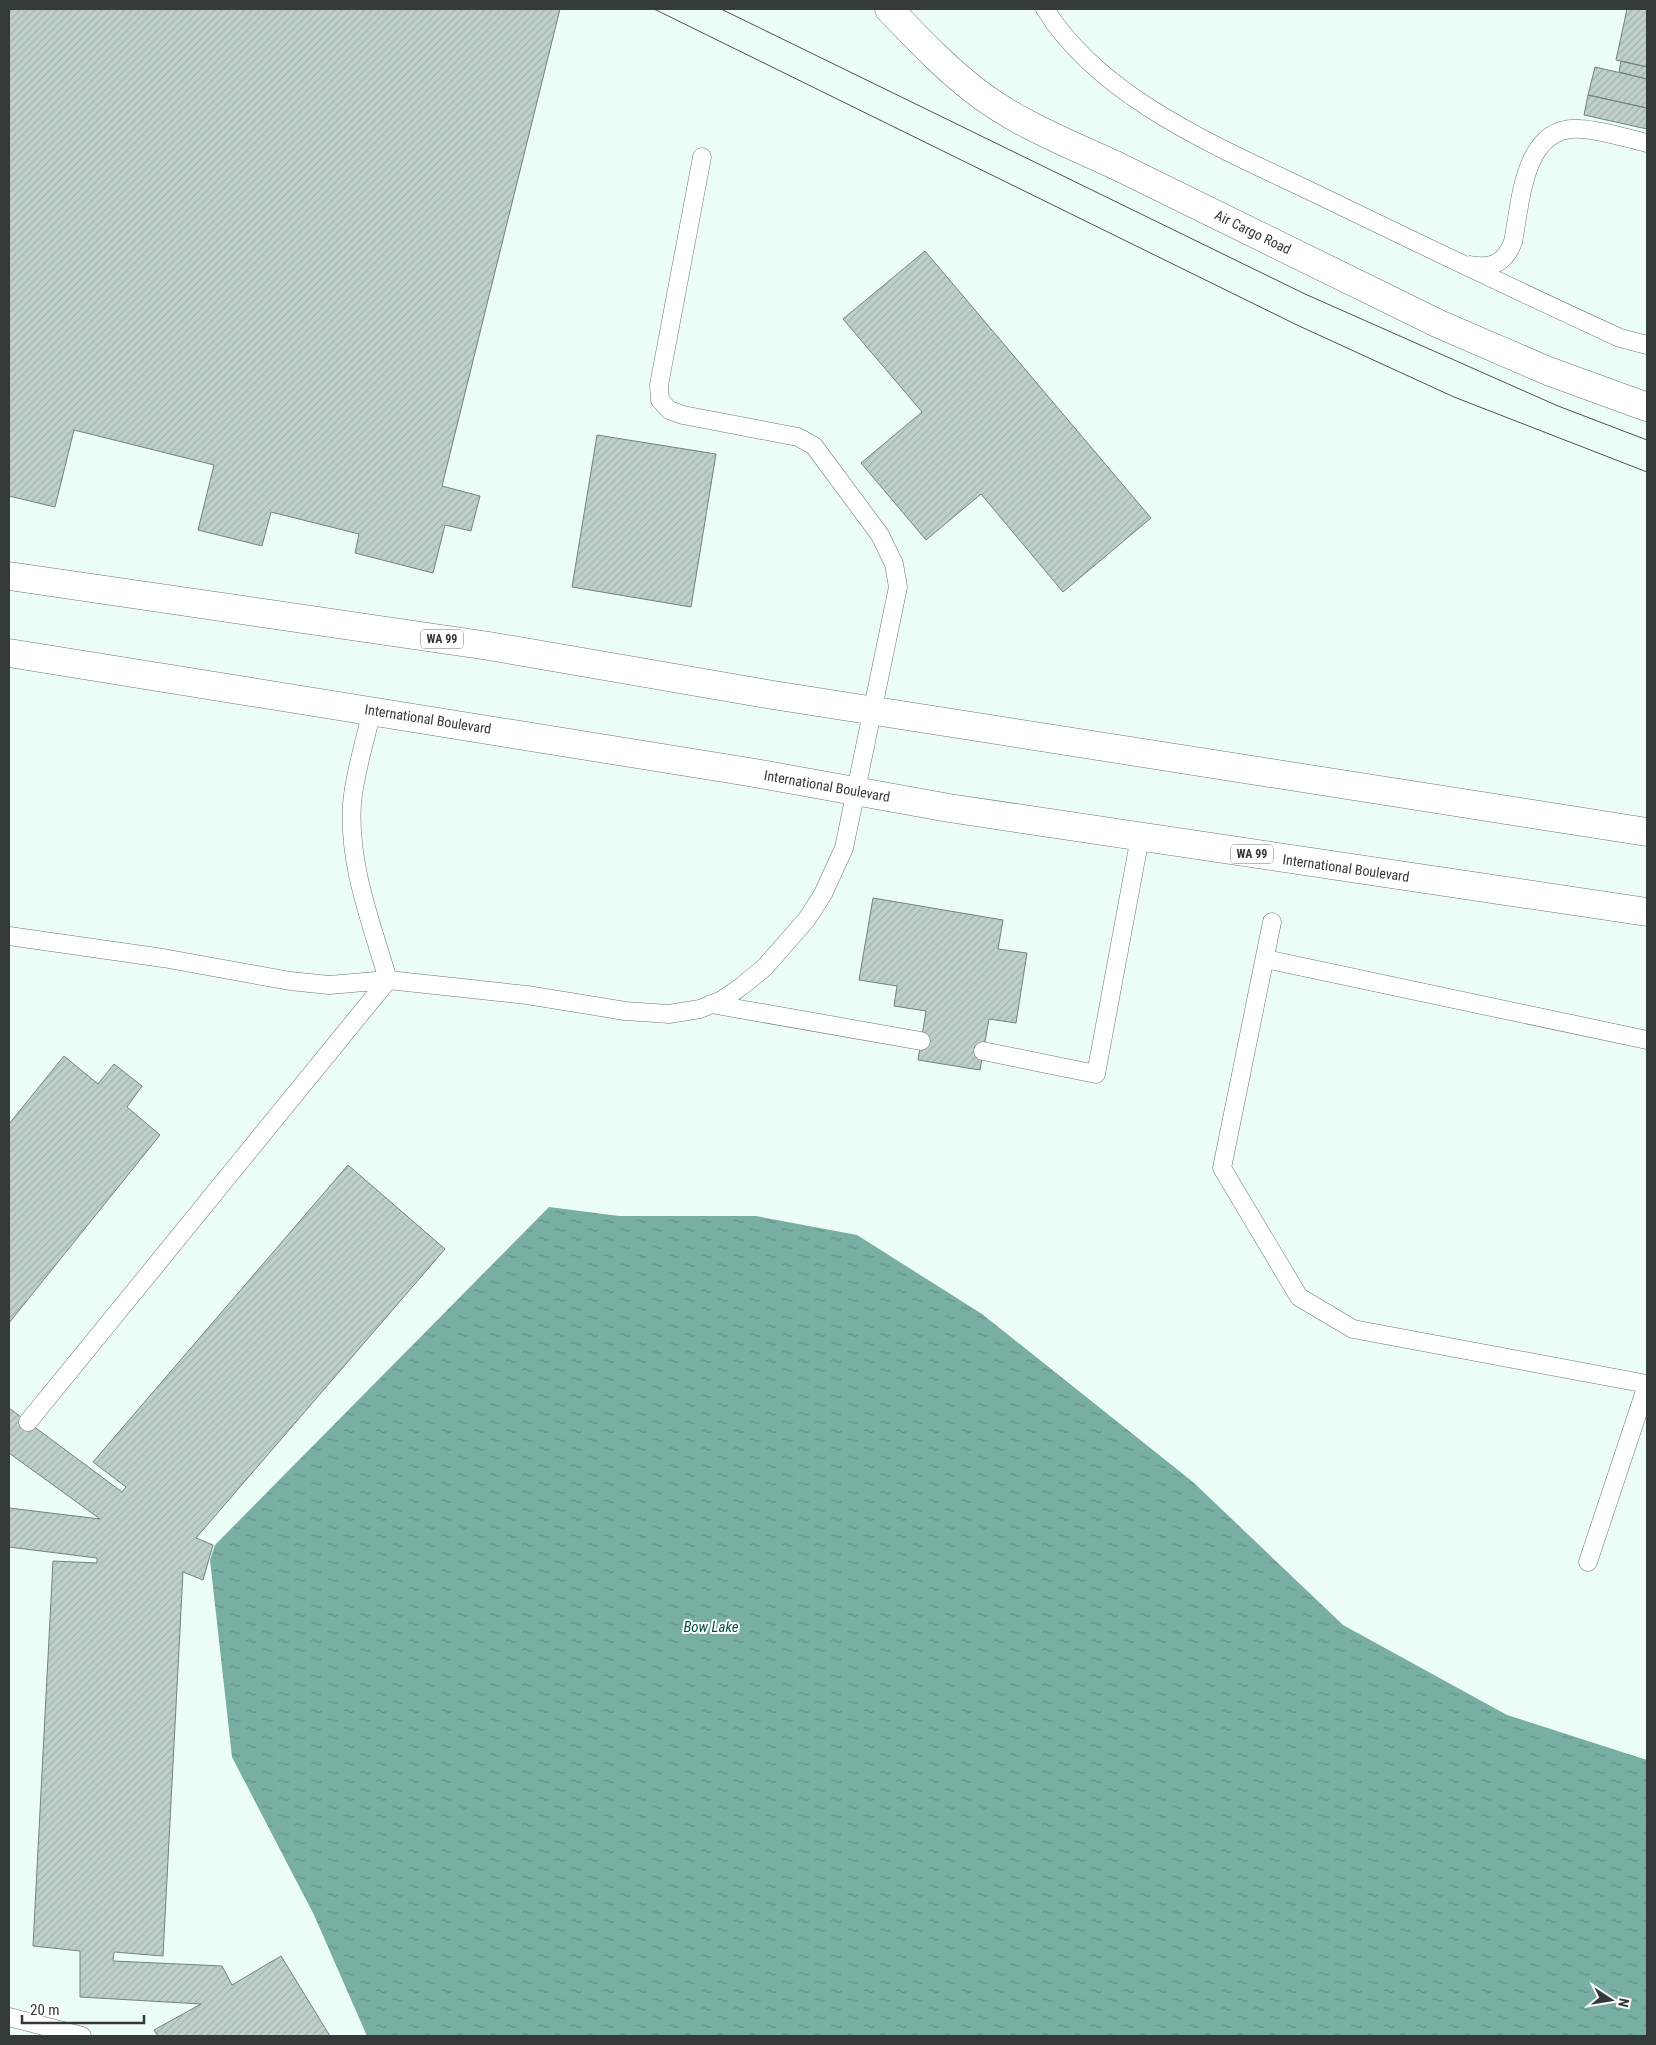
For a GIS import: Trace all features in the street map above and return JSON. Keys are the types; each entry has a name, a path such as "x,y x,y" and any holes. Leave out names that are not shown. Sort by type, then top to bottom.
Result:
{"main road":[{"name":"Air Cargo Road","path":"889,9 941,63 975,91 1025,123 1115,165 1439,324 1548,371 1647,406"},
{"name":"WA 99","path":"9,576 489,646 773,695 1647,832"},
{"name":"International Boulevard","path":"9,653 372,710 949,808 1647,912"}],"lane":[{"path":"1045,9 1080,52 1108,78 1148,107 1205,139 1460,264 1620,338 1647,345"},
{"path":"1460,264 1482,267 1493,266 1509,254 1529,164 1535,152 1550,136 1559,130 1578,128 1594,130 1647,144"},
{"path":"9,936 163,958 290,981 328,985 388,980 527,995 624,1011 669,1014 700,1009 711,1004 742,986 764,968 807,919 823,894 844,848 898,587 894,564 880,535 814,446 798,437 683,415 669,410 660,400 659,385 702,157"},
{"path":"372,710 352,802 352,830 356,870 388,980"},
{"path":"983,1051 1096,1074 1140,837"},
{"path":"1272,922 1222,1168 1299,1297 1353,1329 1647,1384 1588,1562"},
{"path":"1265,960 1647,1040"},
{"path":"28,1422 388,980"},
{"path":"711,1004 921,1041"},
{"path":"9,2017 82,2036"}],"water":[{"name":"Bow Lake","path":"549,1207 619,1216 756,1216 857,1235 982,1314 1193,1482 1343,1625 1507,1715 1647,1760 1647,2036 367,2036 314,1915 232,1757 210,1560 215,1545"}],"building":[{"path":"9,9 560,9 442,486 480,496 471,531 445,525 433,573 355,553 359,534 271,512 262,546 198,530 214,465 74,430 55,507 9,496"},
{"path":"1627,9 1647,9 1647,67 1616,60"},
{"path":"1621,61 1647,67 1647,79 1619,72"},
{"path":"1595,67 1647,79 1647,108 1588,95"},
{"path":"1588,95 1647,108 1647,129 1584,115"},
{"path":"925,251 1151,518 1063,592 981,494 926,540 861,463 922,412 843,319"},
{"path":"597,435 716,454 691,607 572,587"},
{"path":"873,898 1003,920 998,949 1027,953 1016,1023 989,1019 980,1070 918,1060 926,1011 894,1006 897,986 859,980"},
{"path":"64,1056 98,1084 114,1064 142,1086 127,1107 160,1135 9,1323 9,1124"},
{"path":"348,1165 445,1249 196,1538 213,1545 203,1580 183,1572 163,1956 114,1952 113,1961 222,1966 232,1985 281,1956 330,2036 158,2036 154,2030 201,2004 80,1997 80,1951 33,1946 53,1561 97,1563 97,1558 9,1547 9,1508 100,1519 9,1453 9,1408 122,1492 126,1487 93,1462"}],"tram line":[{"path":"654,9 1297,325 1454,397 1647,472"},
{"path":"721,9 1305,294 1558,406 1647,440"}]}
